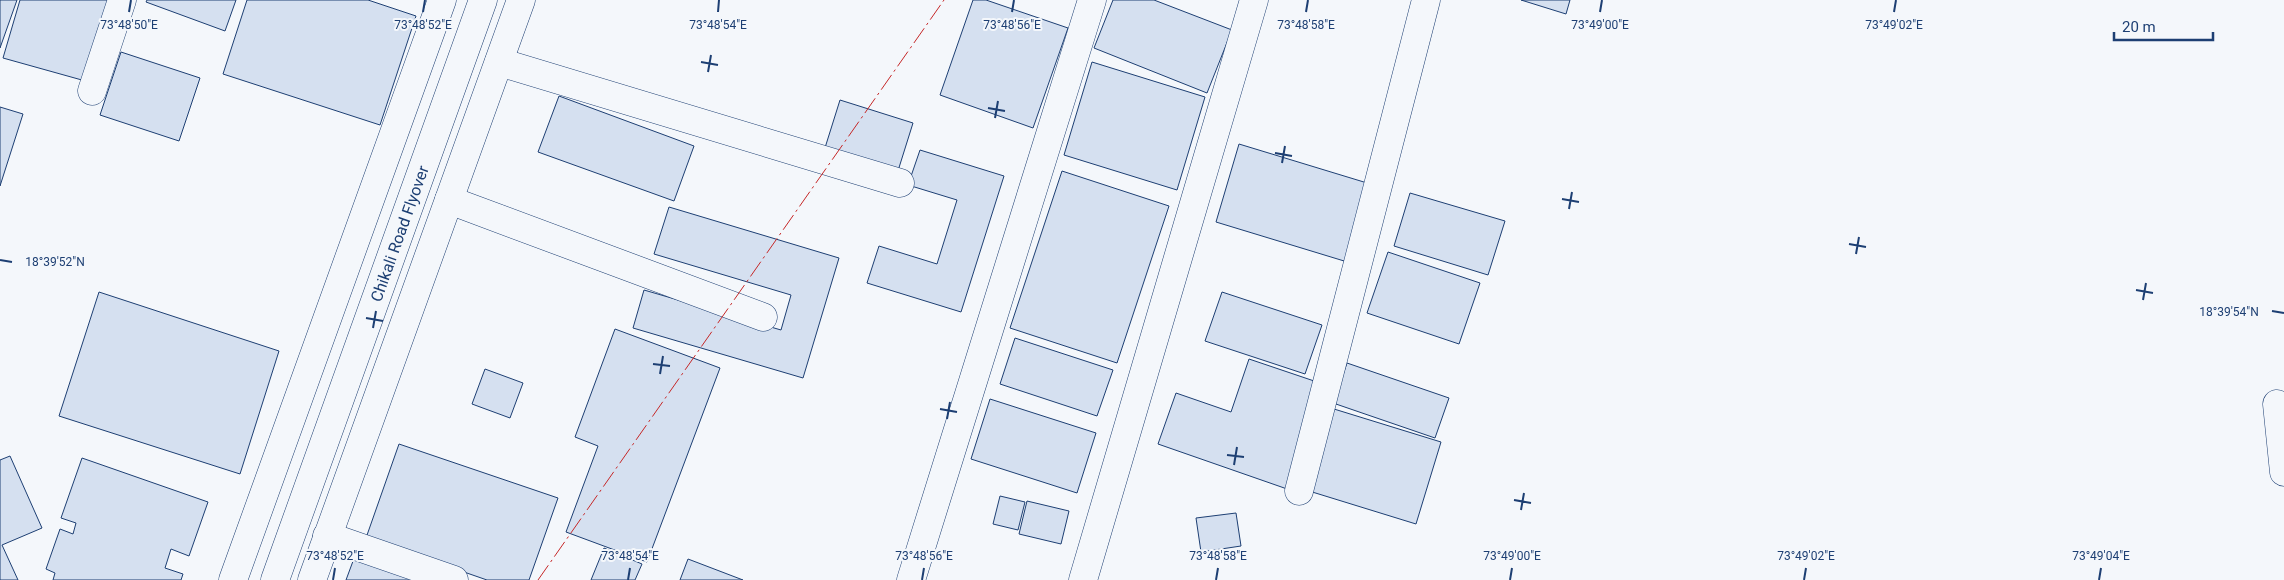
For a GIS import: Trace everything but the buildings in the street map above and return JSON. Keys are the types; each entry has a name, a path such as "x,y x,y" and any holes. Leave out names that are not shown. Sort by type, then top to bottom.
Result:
{"main road":[{"path":"92,91 122,0"},
{"path":"233,580 442,0"},
{"name":"Chikali Road Flyover","path":"275,580 483,0"},
{"path":"312,580 521,0"},
{"path":"911,580 1092,0"},
{"path":"1083,580 1254,0"},
{"path":"1300,491 1426,0"},
{"path":"499,62 900,183"},
{"path":"449,200 763,317"},
{"path":"2277,404 2284,472"},
{"path":"327,536 454,580"}],"power":[{"path":"538,580 944,0"}]}
